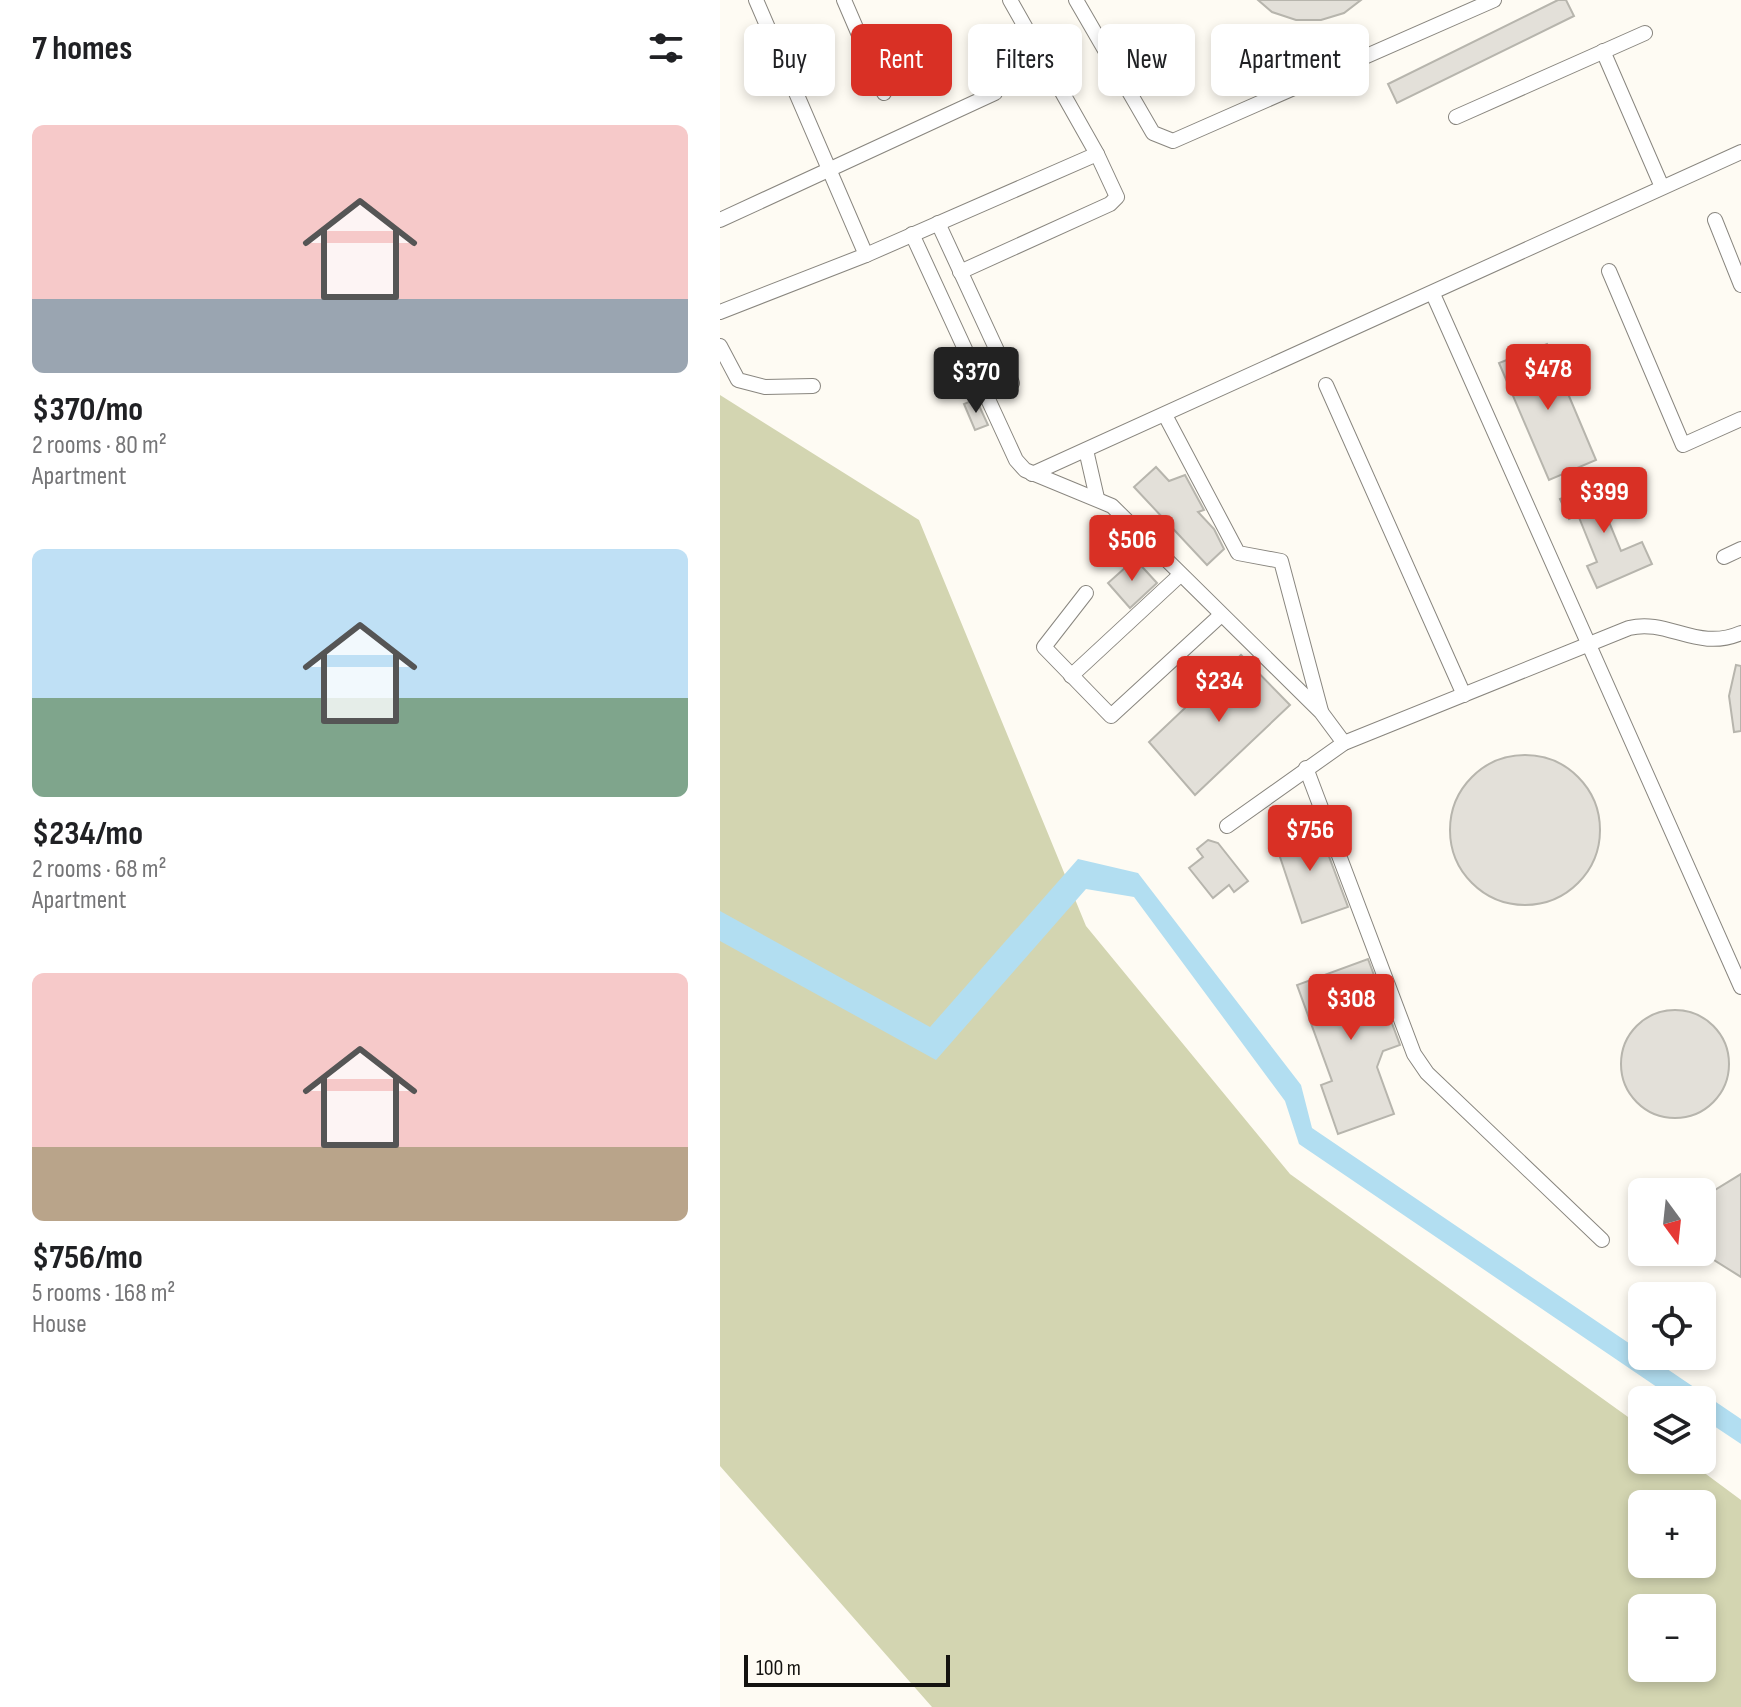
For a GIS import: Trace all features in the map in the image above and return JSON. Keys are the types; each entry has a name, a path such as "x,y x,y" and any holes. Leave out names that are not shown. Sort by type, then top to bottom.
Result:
{"lane":[{"path":"756,0 866,255"},
{"path":"844,0 854,24"},
{"path":"960,272 1110,204 1117,197 1115,187 1010,0"},
{"path":"1076,0 1153,133 1173,141 1494,0"},
{"path":"1456,117 1645,33"},
{"path":"1603,51 1662,187"},
{"path":"720,220 989,96"},
{"path":"1032,474 1741,152"},
{"path":"720,312 866,255 1097,154"},
{"path":"1715,220 1741,285"},
{"path":"938,223 1012,383"},
{"path":"912,234 1016,460 1032,474 1112,506 1321,712 1344,743"},
{"path":"1609,271 1683,445 1741,419"},
{"path":"1433,294 1741,987"},
{"path":"720,346 738,380 765,387 813,386"},
{"path":"1326,385 1464,695"},
{"path":"1165,415 1238,553 1281,561 1321,712"},
{"path":"1086,450 1097,498"},
{"path":"1724,557 1741,549"},
{"path":"1071,676 1180,575"},
{"path":"1086,593 1044,647 1111,716 1221,615"},
{"path":"1227,826 1344,743 1640,625 1701,641 1741,633"},
{"path":"1306,768 1414,1054 1427,1073 1602,1240"}],"green space":[{"path":"720,395 919,520 1086,926 1290,1174 1628,1417 1628,1474 1706,1474 1741,1500 1741,1707 932,1707 720,1466"}],"water":[{"path":"1078,859 1138,873 1301,1085 1312,1128 1628,1342 1628,1367 1299,1144 1285,1101 1134,897 1086,889 936,1060 720,941 720,911 930,1027"},
{"path":"1632,1370 1669,1370 1692,1386 1655,1386"},
{"path":"1716,1402 1741,1419 1741,1444 1716,1427"}],"building":[{"path":"1258,0 1361,0 1344,13 1321,20 1296,20 1272,12"},
{"path":"1558,0 1566,0 1574,16 1397,103 1388,84"},
{"path":"1547,344 1596,460 1549,480 1499,363"},
{"path":"976,399 988,425 975,430 964,404"},
{"path":"1156,467 1169,481 1185,475 1204,510 1198,512 1214,529 1224,549 1207,565 1134,487"},
{"path":"1607,479 1615,499 1602,505 1621,551 1642,542 1652,564 1597,588 1587,566 1597,562 1578,515 1569,519 1560,499"},
{"path":"1135,559 1157,583 1130,608 1108,583"},
{"path":"1241,655 1290,705 1195,795 1149,742"},
{"path":"1736,665 1741,666 1741,731 1734,732 1729,696"},
{"path":"1525,755 1554,761 1578,777 1594,801 1600,830 1594,859 1578,883 1554,899 1525,905 1496,899 1472,883 1456,859 1450,830 1456,801 1472,777 1496,761"},
{"path":"1316,822 1348,907 1302,923 1273,836"},
{"path":"1208,840 1218,843 1248,881 1234,892 1229,885 1213,898 1189,868 1203,857 1197,849"},
{"path":"1368,959 1400,1045 1383,1051 1377,1067 1394,1114 1338,1134 1321,1085 1332,1081 1297,985"},
{"path":"1675,1010 1696,1014 1713,1026 1725,1043 1729,1064 1725,1085 1713,1102 1696,1114 1675,1118 1654,1114 1637,1102 1625,1085 1621,1064 1625,1043 1637,1026 1654,1014"},
{"path":"1741,1174 1741,1277 1716,1261 1716,1189"}]}
